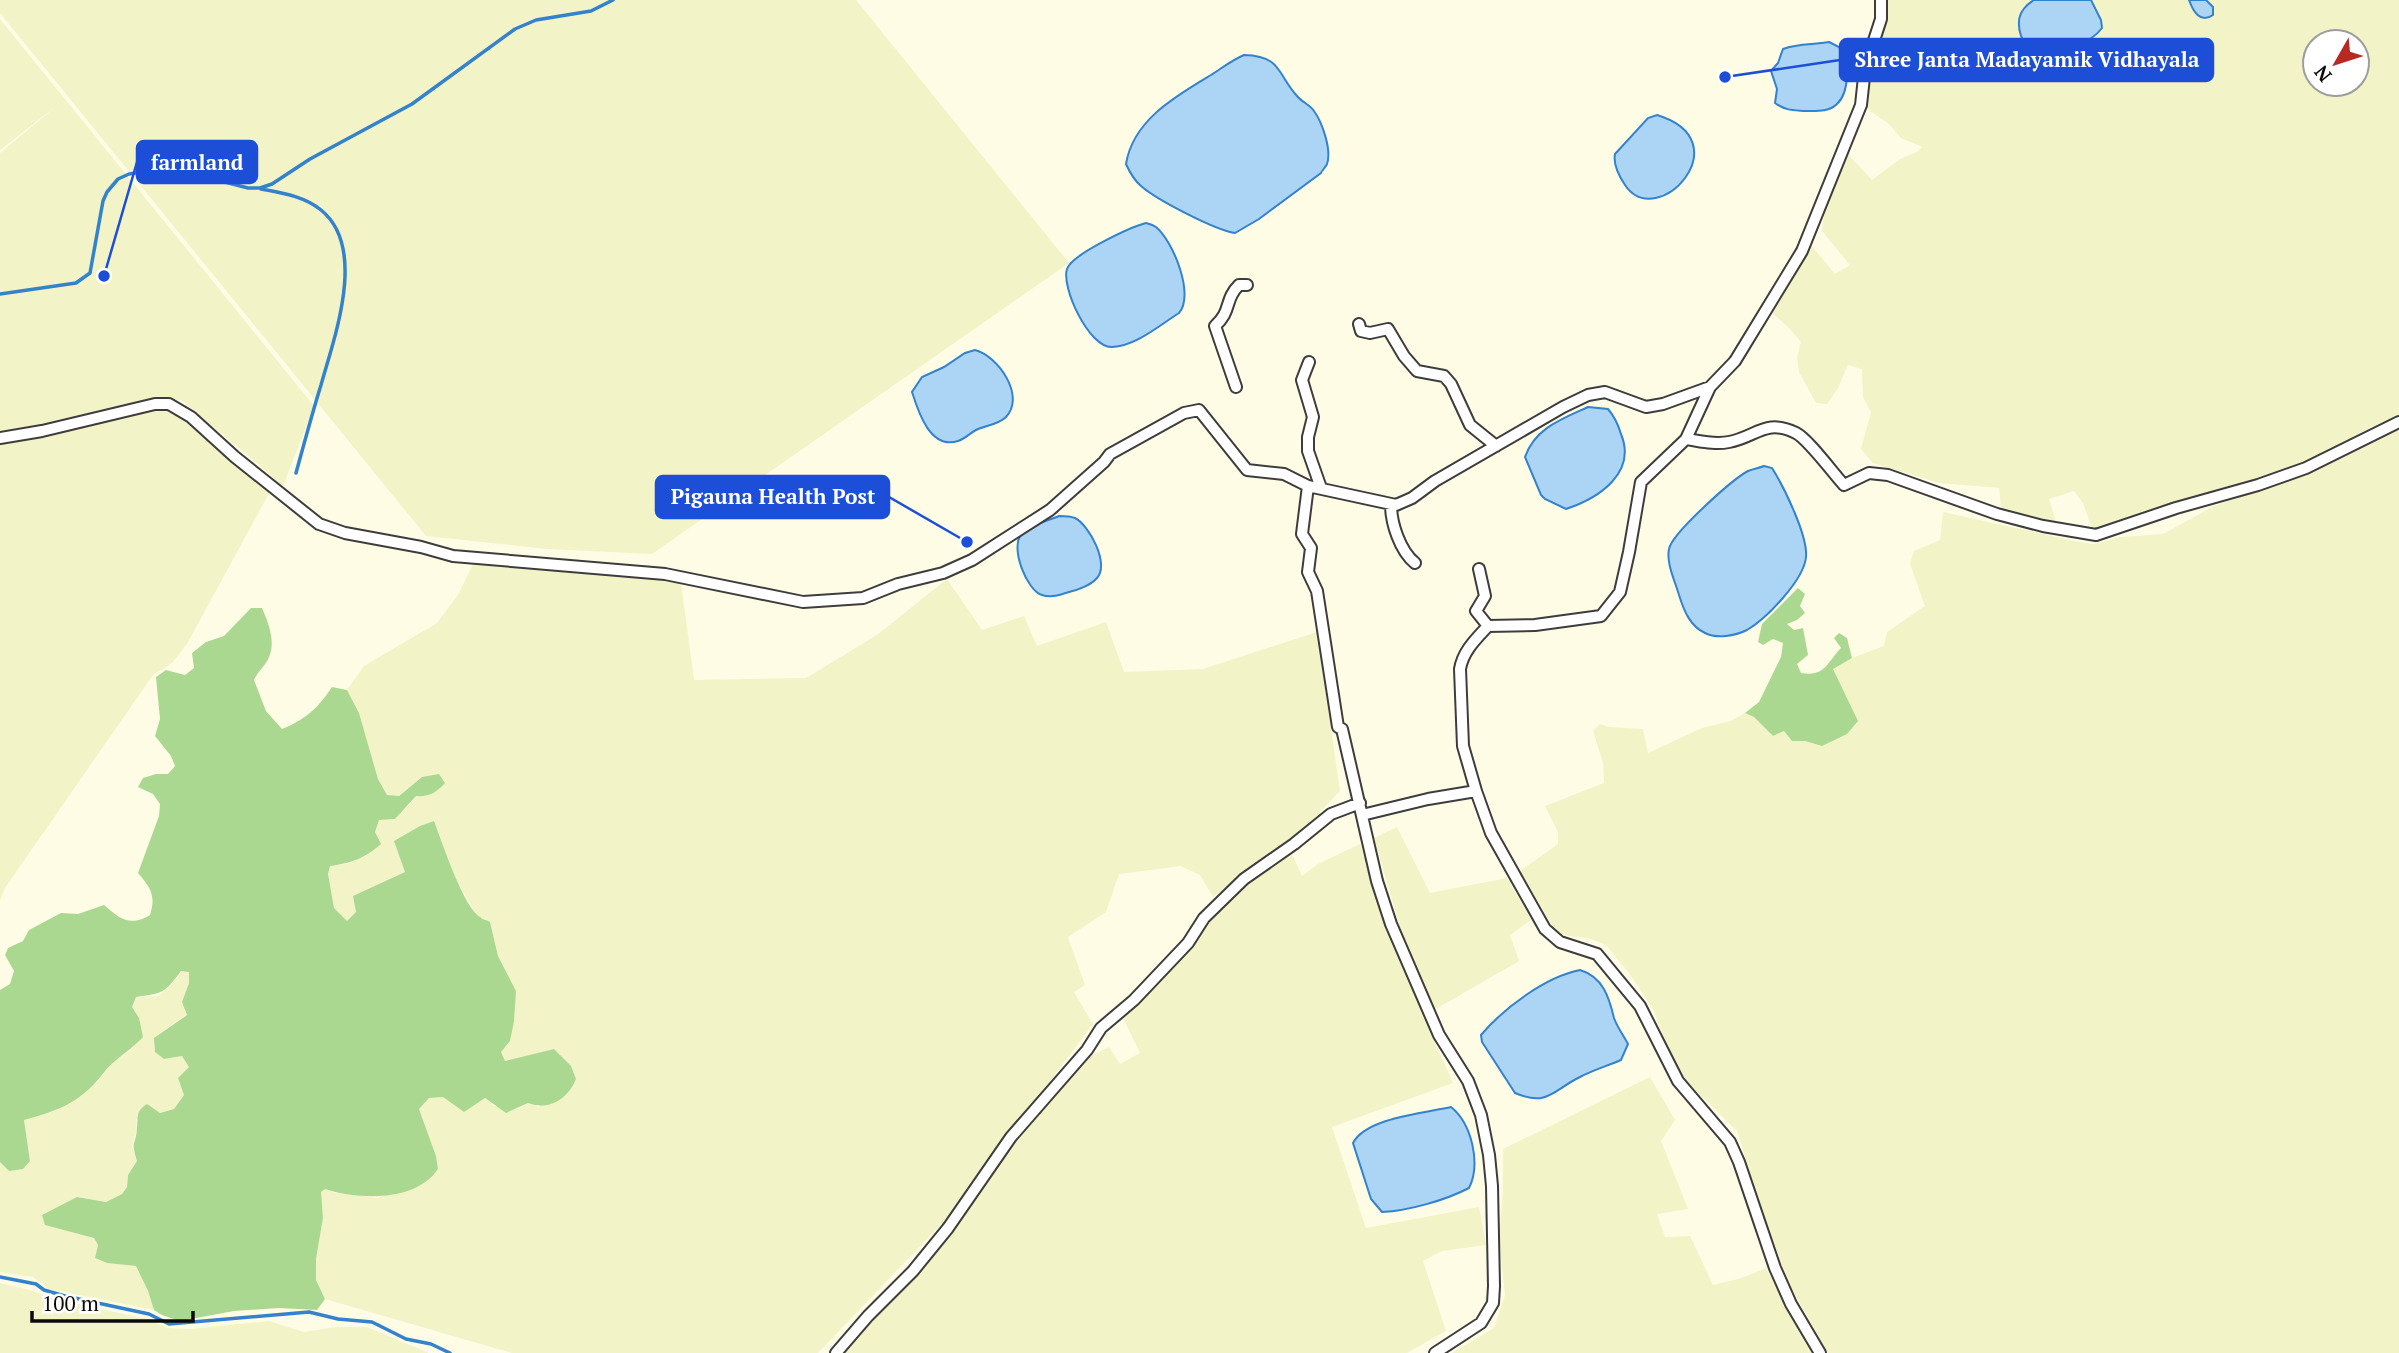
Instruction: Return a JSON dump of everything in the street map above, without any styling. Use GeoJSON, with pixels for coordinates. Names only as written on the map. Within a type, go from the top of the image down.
{"type":"FeatureCollection","features":[{"type":"Feature","properties":{"kind":"street"},"geometry":{"type":"LineString","coordinates":[[1820,1353],[1791,1304],[1775,1268],[1730,1142],[1678,1081],[1640,1006],[1597,954],[1560,942],[1545,929],[1491,833],[1463,746],[1460,669],[1462,658],[1488,626],[1535,625],[1601,616],[1620,592],[1641,482],[1686,439],[1710,387],[1735,361],[1802,251],[1861,105],[1865,68],[1881,19],[1881,0]]}},
{"type":"Feature","properties":{"kind":"street"},"geometry":{"type":"LineString","coordinates":[[1236,387],[1215,326],[1225,318],[1231,293],[1239,285],[1247,285]]}},
{"type":"Feature","properties":{"kind":"street"},"geometry":{"type":"LineString","coordinates":[[1359,324],[1361,331],[1370,333],[1388,329],[1404,356],[1417,371],[1444,376],[1451,384],[1470,425],[1496,446]]}},
{"type":"Feature","properties":{"kind":"street"},"geometry":{"type":"LineString","coordinates":[[1309,362],[1303,380],[1313,417],[1308,451],[1321,488]]}},
{"type":"Feature","properties":{"kind":"street"},"geometry":{"type":"LineString","coordinates":[[0,438],[42,431],[155,404],[169,404],[191,417],[311,519],[331,530],[421,547],[453,556],[665,574],[803,602],[863,598],[898,584],[943,573],[972,560],[1050,510],[1096,470],[1110,454],[1184,413],[1199,410],[1247,470],[1284,474],[1308,486],[1396,505],[1588,395],[1605,392],[1646,407],[1663,404],[1710,387]]}},
{"type":"Feature","properties":{"kind":"street"},"geometry":{"type":"LineString","coordinates":[[1686,439],[1726,443],[1761,429],[1778,427],[1798,433],[1844,485],[1869,473],[1888,475],[1997,514],[2043,526],[2096,535],[2306,468],[2399,422]]}},
{"type":"Feature","properties":{"kind":"street"},"geometry":{"type":"LineString","coordinates":[[1308,486],[1302,534],[1311,548],[1308,572],[1317,591],[1338,727],[1342,729],[1377,881],[1391,924],[1439,1035],[1468,1081],[1481,1115],[1489,1155],[1493,1303],[1481,1323],[1435,1353]]}},
{"type":"Feature","properties":{"kind":"street"},"geometry":{"type":"LineString","coordinates":[[1391,505],[1391,519],[1408,557],[1415,563]]}},
{"type":"Feature","properties":{"kind":"street"},"geometry":{"type":"LineString","coordinates":[[1479,569],[1485,596],[1476,611],[1488,626]]}},
{"type":"Feature","properties":{"kind":"street"},"geometry":{"type":"LineString","coordinates":[[1362,815],[1476,791]]}},
{"type":"Feature","properties":{"kind":"street"},"geometry":{"type":"LineString","coordinates":[[836,1353],[913,1271],[1011,1137],[1087,1051],[1101,1028],[1134,1000],[1188,943],[1204,918],[1244,879],[1331,814],[1360,803]]}},
{"type":"Feature","properties":{"kind":"green space"},"geometry":{"type":"Polygon","coordinates":[[[0,0],[856,0],[1069,263],[652,554],[547,549],[426,536],[0,13],[0,0]]]}},
{"type":"Feature","properties":{"kind":"green space"},"geometry":{"type":"Polygon","coordinates":[[[1878,0],[2399,0],[2399,416],[2371,427],[2308,463],[2274,477],[2093,532],[2083,503],[2074,491],[2049,499],[2057,525],[2002,516],[1999,488],[1939,483],[1873,463],[1861,449],[1871,412],[1863,397],[1862,369],[1848,365],[1827,404],[1816,403],[1799,372],[1797,357],[1801,342],[1772,313],[1811,245],[1835,274],[1850,265],[1822,231],[1824,215],[1847,153],[1872,180],[1900,159],[1922,147],[1901,138],[1888,123],[1868,110],[1862,88],[1861,56],[1878,13],[1878,0]]]}},
{"type":"Feature","properties":{"kind":"green space"},"geometry":{"type":"Polygon","coordinates":[[[0,19],[314,406],[282,489],[271,475],[181,400],[159,400],[0,437],[0,153],[59,104],[0,150],[0,19]]]}},
{"type":"Feature","properties":{"kind":"green space"},"geometry":{"type":"Polygon","coordinates":[[[169,407],[272,488],[187,644],[172,663],[153,675],[5,888],[0,901],[0,439],[169,407]]]}},
{"type":"Feature","properties":{"kind":"green space"},"geometry":{"type":"Polygon","coordinates":[[[2399,427],[2399,1353],[1828,1353],[1790,1286],[1763,1214],[1737,1131],[1688,1083],[1669,1051],[1653,1009],[1606,945],[1588,938],[1556,932],[1520,871],[1558,844],[1558,832],[1545,806],[1604,783],[1603,763],[1593,731],[1600,724],[1643,729],[1648,753],[1702,728],[1731,721],[1745,713],[1754,717],[1773,736],[1784,731],[1792,741],[1805,741],[1822,746],[1857,721],[1832,669],[1884,646],[1887,632],[1925,606],[1910,564],[1914,551],[1940,540],[1943,512],[2093,544],[2120,537],[2163,534],[2214,506],[2317,470],[2344,453],[2399,427]]]}},
{"type":"Feature","properties":{"kind":"green space"},"geometry":{"type":"Polygon","coordinates":[[[475,560],[681,583],[694,680],[806,678],[877,635],[947,579],[982,630],[1024,616],[1037,646],[1106,622],[1124,672],[1203,669],[1317,632],[1340,791],[1301,832],[1213,897],[1200,875],[1181,866],[1119,874],[1106,912],[1068,937],[1085,985],[1074,992],[1093,1024],[946,1219],[818,1353],[512,1353],[325,1299],[316,1280],[316,1259],[323,1218],[320,1192],[325,1189],[336,1193],[378,1198],[438,1169],[419,1109],[429,1098],[443,1097],[464,1112],[485,1098],[494,1106],[518,1109],[528,1103],[539,1107],[554,1049],[505,1062],[501,1052],[510,1041],[516,991],[498,956],[490,922],[478,917],[460,886],[405,872],[354,896],[356,912],[347,922],[334,909],[328,874],[330,866],[351,863],[374,832],[379,820],[395,819],[410,804],[416,796],[422,777],[398,796],[387,795],[378,779],[359,713],[347,690],[364,666],[437,623],[458,595],[475,560]]]}},
{"type":"Feature","properties":{"kind":"green space"},"geometry":{"type":"Polygon","coordinates":[[[1798,588],[1805,594],[1800,606],[1805,613],[1787,624],[1794,630],[1803,628],[1808,655],[1797,664],[1801,673],[1816,673],[1825,667],[1841,648],[1834,638],[1839,633],[1847,638],[1852,658],[1833,669],[1858,721],[1847,734],[1822,746],[1805,741],[1792,741],[1784,731],[1773,736],[1754,717],[1745,713],[1759,702],[1781,657],[1783,643],[1773,639],[1763,645],[1758,642],[1762,624],[1798,588]]]}},
{"type":"Feature","properties":{"kind":"green space"},"geometry":{"type":"Polygon","coordinates":[[[251,608],[262,608],[271,638],[269,657],[254,680],[266,711],[282,729],[298,722],[310,712],[332,687],[347,690],[359,713],[378,779],[387,795],[399,796],[422,777],[439,774],[445,783],[432,794],[416,796],[395,819],[379,820],[375,832],[381,844],[375,849],[358,859],[330,866],[328,874],[334,908],[347,921],[356,912],[353,896],[405,872],[394,841],[434,821],[454,873],[473,911],[490,922],[498,956],[516,991],[510,1041],[501,1052],[505,1061],[554,1049],[571,1066],[576,1079],[573,1086],[557,1102],[543,1105],[528,1103],[506,1113],[485,1098],[464,1112],[443,1097],[429,1098],[419,1109],[438,1169],[428,1180],[416,1188],[386,1196],[353,1195],[325,1189],[321,1192],[323,1218],[316,1259],[316,1280],[325,1299],[317,1310],[279,1308],[234,1311],[180,1321],[154,1310],[136,1266],[107,1263],[95,1258],[98,1245],[94,1238],[45,1225],[42,1215],[77,1197],[106,1202],[122,1194],[127,1187],[128,1175],[137,1161],[134,1146],[139,1112],[147,1104],[160,1113],[174,1109],[184,1095],[178,1078],[189,1067],[182,1056],[164,1059],[155,1052],[154,1038],[187,1015],[182,1002],[189,983],[189,972],[181,971],[162,991],[136,997],[132,1007],[139,1018],[143,1037],[111,1064],[88,1090],[63,1107],[24,1120],[30,1161],[23,1169],[9,1171],[0,1162],[0,990],[10,984],[14,971],[5,955],[8,948],[23,941],[29,930],[61,913],[78,914],[104,905],[126,920],[143,919],[150,915],[151,892],[138,873],[159,816],[160,804],[153,794],[138,787],[143,778],[168,774],[175,766],[171,756],[155,736],[160,719],[156,677],[166,670],[185,675],[194,668],[192,653],[206,642],[224,636],[251,608]]]}},
{"type":"Feature","properties":{"kind":"green space"},"geometry":{"type":"Polygon","coordinates":[[[1397,827],[1430,893],[1507,878],[1531,920],[1510,935],[1519,961],[1434,1010],[1400,927],[1374,838],[1397,827]]]}},
{"type":"Feature","properties":{"kind":"green space"},"geometry":{"type":"Polygon","coordinates":[[[1360,844],[1423,1016],[1453,1083],[1332,1127],[1366,1228],[1479,1207],[1486,1245],[1442,1251],[1423,1261],[1446,1331],[1407,1353],[839,1353],[952,1234],[1016,1142],[1087,1058],[1109,1047],[1120,1064],[1140,1053],[1123,1018],[1186,951],[1206,922],[1245,883],[1291,852],[1302,876],[1318,864],[1360,844]]]}},
{"type":"Feature","properties":{"kind":"green space"},"geometry":{"type":"Polygon","coordinates":[[[182,971],[189,971],[189,983],[182,1002],[187,1014],[154,1038],[164,1059],[182,1056],[190,1067],[184,1095],[174,1109],[136,1119],[137,1130],[132,1146],[137,1161],[128,1175],[127,1187],[122,1194],[106,1202],[77,1197],[88,1236],[94,1238],[98,1245],[95,1258],[107,1263],[136,1266],[154,1310],[49,1289],[33,1277],[0,1272],[0,1162],[9,1171],[30,1161],[24,1120],[55,1111],[95,1084],[113,1062],[133,1048],[139,1018],[132,1007],[136,997],[158,996],[182,971]]]}},
{"type":"Feature","properties":{"kind":"green space"},"geometry":{"type":"Polygon","coordinates":[[[1650,1077],[1675,1120],[1661,1141],[1688,1209],[1657,1214],[1665,1237],[1690,1236],[1713,1285],[1742,1278],[1766,1268],[1812,1353],[1452,1353],[1494,1328],[1505,1295],[1499,1238],[1503,1149],[1650,1077]]]}},
{"type":"Feature","properties":{"kind":"green space"},"geometry":{"type":"Polygon","coordinates":[[[0,1283],[56,1299],[142,1318],[168,1328],[189,1329],[269,1321],[304,1332],[336,1327],[367,1327],[429,1353],[0,1353],[0,1283]]]}},
{"type":"Feature","properties":{"kind":"water"},"geometry":{"type":"Polygon","coordinates":[[[2034,0],[2091,0],[2102,28],[2091,38],[2055,58],[2040,60],[2034,57],[2026,46],[2019,27],[2022,12],[2034,0]]]}},
{"type":"Feature","properties":{"kind":"water"},"geometry":{"type":"Polygon","coordinates":[[[2189,0],[2206,0],[2213,7],[2213,15],[2201,17],[2189,0]]]}},
{"type":"Feature","properties":{"kind":"water"},"geometry":{"type":"Polygon","coordinates":[[[1829,42],[1843,52],[1847,67],[1844,92],[1837,104],[1827,110],[1806,111],[1786,109],[1775,103],[1777,89],[1771,71],[1778,63],[1783,49],[1829,42]]]}},
{"type":"Feature","properties":{"kind":"water"},"geometry":{"type":"Polygon","coordinates":[[[1244,55],[1256,56],[1272,63],[1297,96],[1312,109],[1325,136],[1328,158],[1321,173],[1259,219],[1235,233],[1201,221],[1160,199],[1139,184],[1126,164],[1137,134],[1158,111],[1244,55]]]}},
{"type":"Feature","properties":{"kind":"water"},"geometry":{"type":"Polygon","coordinates":[[[1657,115],[1682,127],[1693,144],[1693,161],[1685,178],[1672,191],[1656,198],[1639,197],[1621,178],[1615,154],[1648,118],[1657,115]]]}},
{"type":"Feature","properties":{"kind":"water"},"geometry":{"type":"Polygon","coordinates":[[[1146,223],[1163,234],[1175,256],[1185,294],[1183,305],[1179,313],[1139,339],[1121,346],[1103,345],[1086,328],[1079,315],[1068,289],[1067,269],[1090,249],[1146,223]]]}},
{"type":"Feature","properties":{"kind":"water"},"geometry":{"type":"Polygon","coordinates":[[[975,350],[992,360],[1007,378],[1013,399],[1011,408],[1003,420],[976,430],[961,440],[940,440],[927,427],[912,392],[922,377],[975,350]]]}},
{"type":"Feature","properties":{"kind":"water"},"geometry":{"type":"Polygon","coordinates":[[[1588,407],[1608,409],[1613,415],[1625,448],[1624,461],[1612,482],[1602,491],[1566,509],[1541,495],[1525,457],[1542,432],[1559,420],[1588,407]]]}},
{"type":"Feature","properties":{"kind":"water"},"geometry":{"type":"Polygon","coordinates":[[[1764,466],[1772,468],[1794,512],[1806,548],[1804,566],[1783,598],[1755,625],[1732,635],[1710,635],[1695,626],[1685,612],[1670,566],[1669,549],[1680,531],[1717,495],[1748,471],[1764,466]]]}},
{"type":"Feature","properties":{"kind":"water"},"geometry":{"type":"Polygon","coordinates":[[[1059,516],[1075,518],[1092,536],[1101,564],[1100,572],[1094,581],[1084,587],[1059,595],[1045,596],[1036,592],[1026,578],[1019,559],[1018,541],[1029,529],[1059,516]]]}},
{"type":"Feature","properties":{"kind":"water"},"geometry":{"type":"Polygon","coordinates":[[[1580,970],[1600,983],[1607,995],[1615,1021],[1628,1044],[1621,1060],[1585,1075],[1543,1098],[1515,1093],[1482,1042],[1481,1035],[1501,1014],[1526,995],[1553,979],[1580,970]]]}},
{"type":"Feature","properties":{"kind":"water"},"geometry":{"type":"Polygon","coordinates":[[[1451,1107],[1464,1123],[1472,1145],[1474,1168],[1469,1188],[1427,1204],[1382,1212],[1371,1199],[1353,1143],[1370,1128],[1383,1122],[1451,1107]]]}},
{"type":"Feature","properties":{"kind":"waterway"},"geometry":{"type":"LineString","coordinates":[[0,294],[76,283],[90,273],[103,201],[118,179],[129,174],[164,169],[248,188],[272,184],[310,159],[412,104],[515,29],[536,20],[591,11],[613,0]]}},
{"type":"Feature","properties":{"kind":"waterway"},"geometry":{"type":"LineString","coordinates":[[261,189],[292,196],[314,205],[335,227],[343,247],[344,294],[339,319],[296,473]]}},
{"type":"Feature","properties":{"kind":"waterway"},"geometry":{"type":"LineString","coordinates":[[0,1277],[36,1284],[44,1290],[65,1296],[149,1314],[169,1324],[309,1312],[338,1319],[372,1322],[406,1339],[431,1344],[450,1353]]}},
{"type":"Feature","properties":{"kind":"place","name":"Shree Janta Madayamik Vidhayala"},"geometry":{"type":"Point","coordinates":[1725,77]}},
{"type":"Feature","properties":{"kind":"place","name":"farmland"},"geometry":{"type":"Point","coordinates":[104,276]}},
{"type":"Feature","properties":{"kind":"place","name":"Pigauna Health Post"},"geometry":{"type":"Point","coordinates":[967,542]}}]}
